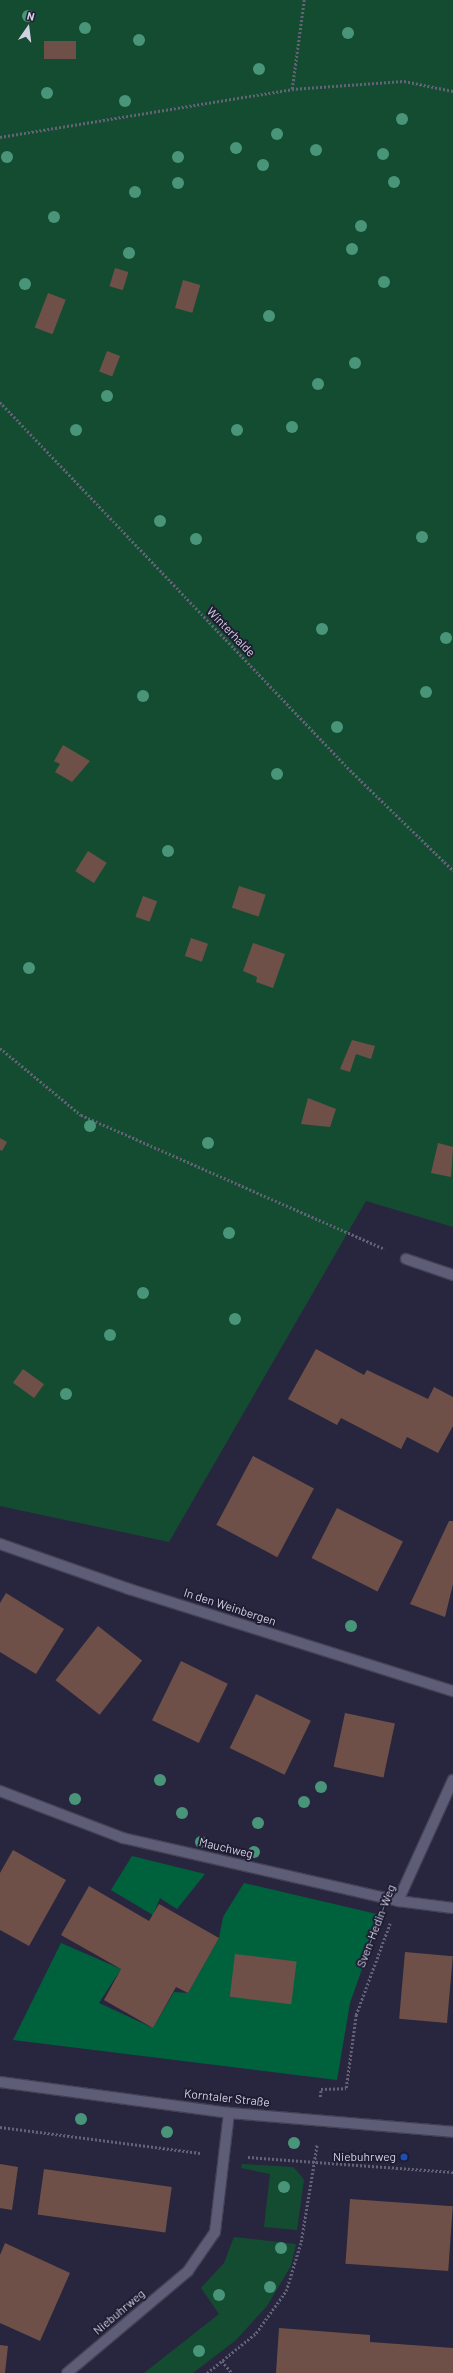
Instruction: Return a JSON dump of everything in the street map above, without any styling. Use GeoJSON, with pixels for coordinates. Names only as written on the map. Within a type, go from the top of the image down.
{"type":"FeatureCollection","features":[{"type":"Feature","properties":{"kind":"street"},"geometry":{"type":"LineString","coordinates":[[406,1259],[453,1275]]}},
{"type":"Feature","properties":{"kind":"street","name":"In den Weinbergen"},"geometry":{"type":"LineString","coordinates":[[0,1544],[129,1589],[453,1691]]}},
{"type":"Feature","properties":{"kind":"street","name":"Sven-Hedin-Weg"},"geometry":{"type":"LineString","coordinates":[[398,1901],[453,1780]]}},
{"type":"Feature","properties":{"kind":"street","name":"Mauchweg"},"geometry":{"type":"LineString","coordinates":[[0,1791],[123,1838],[398,1901],[453,1908]]}},
{"type":"Feature","properties":{"kind":"street","name":"Korntaler Straße"},"geometry":{"type":"LineString","coordinates":[[0,2082],[229,2113],[453,2132]]}},
{"type":"Feature","properties":{"kind":"street","name":"Niebuhrweg"},"geometry":{"type":"LineString","coordinates":[[67,2373],[188,2271],[215,2232],[229,2113]]}},
{"type":"Feature","properties":{"kind":"path"},"geometry":{"type":"LineString","coordinates":[[292,89],[304,0]]}},
{"type":"Feature","properties":{"kind":"path"},"geometry":{"type":"LineString","coordinates":[[0,137],[292,89],[404,81],[453,91]]}},
{"type":"Feature","properties":{"kind":"path","name":"Winterhalde"},"geometry":{"type":"LineString","coordinates":[[0,402],[350,770],[453,870]]}},
{"type":"Feature","properties":{"kind":"path"},"geometry":{"type":"LineString","coordinates":[[0,1048],[81,1115],[406,1259]]}},
{"type":"Feature","properties":{"kind":"path","name":"Sven-Hedin-Weg"},"geometry":{"type":"LineString","coordinates":[[346,2088],[356,2015],[398,1901]]}},
{"type":"Feature","properties":{"kind":"path"},"geometry":{"type":"LineString","coordinates":[[207,2373],[256,2333],[286,2291],[301,2242],[309,2180],[315,2163]]}},
{"type":"Feature","properties":{"kind":"path"},"geometry":{"type":"LineString","coordinates":[[222,2361],[232,2373]]}},
{"type":"Feature","properties":{"kind":"green space"},"geometry":{"type":"Polygon","coordinates":[[[0,0],[453,0],[453,1227],[366,1201],[169,1542],[0,1506],[0,0]]]}},
{"type":"Feature","properties":{"kind":"green space"},"geometry":{"type":"Polygon","coordinates":[[[132,1856],[205,1874],[177,1909],[160,1898],[153,1915],[111,1890],[132,1856]]]}},
{"type":"Feature","properties":{"kind":"green space"},"geometry":{"type":"Polygon","coordinates":[[[244,1883],[381,1915],[350,2003],[337,2080],[13,2040],[61,1943],[121,1969],[99,2003],[153,2028],[174,1992],[188,1993],[219,1938],[223,1917],[244,1883]]]}},
{"type":"Feature","properties":{"kind":"green space"},"geometry":{"type":"Polygon","coordinates":[[[242,2164],[293,2167],[298,2172],[304,2180],[297,2230],[264,2227],[270,2174],[241,2168],[242,2164]]]}},
{"type":"Feature","properties":{"kind":"green space"},"geometry":{"type":"Polygon","coordinates":[[[234,2237],[296,2244],[291,2266],[267,2306],[236,2340],[193,2373],[144,2373],[219,2314],[201,2288],[224,2263],[234,2237]]]}},
{"type":"Feature","properties":{"kind":"building"},"geometry":{"type":"Polygon","coordinates":[[[44,41],[76,41],[76,59],[44,59],[44,41]]]}},
{"type":"Feature","properties":{"kind":"building"},"geometry":{"type":"Polygon","coordinates":[[[115,268],[128,272],[123,290],[109,286],[115,268]]]}},
{"type":"Feature","properties":{"kind":"building"},"geometry":{"type":"Polygon","coordinates":[[[183,280],[200,285],[192,313],[175,308],[183,280]]]}},
{"type":"Feature","properties":{"kind":"building"},"geometry":{"type":"Polygon","coordinates":[[[48,293],[66,300],[52,334],[35,328],[48,293]]]}},
{"type":"Feature","properties":{"kind":"building"},"geometry":{"type":"Polygon","coordinates":[[[107,351],[120,356],[112,377],[99,372],[107,351]]]}},
{"type":"Feature","properties":{"kind":"building"},"geometry":{"type":"Polygon","coordinates":[[[63,745],[90,761],[72,782],[55,772],[60,764],[54,761],[63,745]]]}},
{"type":"Feature","properties":{"kind":"building"},"geometry":{"type":"Polygon","coordinates":[[[88,851],[107,863],[94,883],[75,871],[88,851]]]}},
{"type":"Feature","properties":{"kind":"building"},"geometry":{"type":"Polygon","coordinates":[[[239,886],[266,895],[259,917],[232,908],[239,886]]]}},
{"type":"Feature","properties":{"kind":"building"},"geometry":{"type":"Polygon","coordinates":[[[143,896],[157,901],[150,922],[135,917],[143,896]]]}},
{"type":"Feature","properties":{"kind":"building"},"geometry":{"type":"Polygon","coordinates":[[[191,938],[208,944],[202,962],[185,956],[191,938]]]}},
{"type":"Feature","properties":{"kind":"building"},"geometry":{"type":"Polygon","coordinates":[[[253,943],[285,954],[273,988],[256,982],[257,977],[243,971],[253,943]]]}},
{"type":"Feature","properties":{"kind":"building"},"geometry":{"type":"Polygon","coordinates":[[[352,1040],[375,1046],[371,1059],[356,1054],[350,1072],[340,1069],[352,1040]]]}},
{"type":"Feature","properties":{"kind":"building"},"geometry":{"type":"Polygon","coordinates":[[[308,1098],[336,1109],[330,1127],[301,1124],[308,1098]]]}},
{"type":"Feature","properties":{"kind":"building"},"geometry":{"type":"Polygon","coordinates":[[[0,1138],[7,1142],[2,1151],[0,1150],[0,1138]]]}},
{"type":"Feature","properties":{"kind":"building"},"geometry":{"type":"Polygon","coordinates":[[[438,1143],[453,1147],[451,1177],[431,1173],[438,1143]]]}},
{"type":"Feature","properties":{"kind":"building"},"geometry":{"type":"Polygon","coordinates":[[[316,1349],[364,1375],[367,1370],[428,1399],[434,1387],[453,1397],[453,1426],[438,1453],[407,1437],[401,1449],[341,1418],[337,1425],[288,1399],[316,1349]]]}},
{"type":"Feature","properties":{"kind":"building"},"geometry":{"type":"Polygon","coordinates":[[[23,1369],[44,1384],[34,1398],[13,1383],[23,1369]]]}},
{"type":"Feature","properties":{"kind":"building"},"geometry":{"type":"Polygon","coordinates":[[[253,1456],[314,1488],[277,1557],[216,1525],[253,1456]]]}},
{"type":"Feature","properties":{"kind":"building"},"geometry":{"type":"Polygon","coordinates":[[[337,1508],[403,1542],[378,1591],[312,1558],[337,1508]]]}},
{"type":"Feature","properties":{"kind":"building"},"geometry":{"type":"Polygon","coordinates":[[[449,1521],[453,1521],[453,1584],[445,1617],[410,1604],[449,1521]]]}},
{"type":"Feature","properties":{"kind":"building"},"geometry":{"type":"Polygon","coordinates":[[[6,1593],[64,1629],[36,1674],[0,1652],[0,1603],[6,1593]]]}},
{"type":"Feature","properties":{"kind":"building"},"geometry":{"type":"Polygon","coordinates":[[[98,1626],[142,1660],[100,1715],[56,1680],[98,1626]]]}},
{"type":"Feature","properties":{"kind":"building"},"geometry":{"type":"Polygon","coordinates":[[[181,1661],[228,1684],[199,1743],[152,1720],[181,1661]]]}},
{"type":"Feature","properties":{"kind":"building"},"geometry":{"type":"Polygon","coordinates":[[[256,1694],[311,1721],[285,1775],[230,1748],[256,1694]]]}},
{"type":"Feature","properties":{"kind":"building"},"geometry":{"type":"Polygon","coordinates":[[[345,1713],[395,1724],[383,1777],[334,1767],[345,1713]]]}},
{"type":"Feature","properties":{"kind":"building"},"geometry":{"type":"Polygon","coordinates":[[[13,1850],[66,1880],[29,1946],[0,1930],[0,1873],[13,1850]]]}},
{"type":"Feature","properties":{"kind":"building"},"geometry":{"type":"Polygon","coordinates":[[[89,1886],[149,1921],[159,1904],[219,1938],[188,1993],[176,1987],[153,2028],[104,2000],[121,1969],[61,1935],[89,1886]]]}},
{"type":"Feature","properties":{"kind":"building"},"geometry":{"type":"Polygon","coordinates":[[[405,1952],[453,1956],[447,2023],[399,2019],[405,1952]]]}},
{"type":"Feature","properties":{"kind":"building"},"geometry":{"type":"Polygon","coordinates":[[[235,1954],[297,1962],[291,2004],[230,1997],[235,1954]]]}},
{"type":"Feature","properties":{"kind":"building"},"geometry":{"type":"Polygon","coordinates":[[[0,2164],[18,2167],[12,2210],[0,2208],[0,2164]]]}},
{"type":"Feature","properties":{"kind":"building"},"geometry":{"type":"Polygon","coordinates":[[[44,2169],[172,2187],[165,2233],[38,2215],[44,2169]]]}},
{"type":"Feature","properties":{"kind":"building"},"geometry":{"type":"Polygon","coordinates":[[[350,2199],[453,2206],[448,2271],[345,2264],[350,2199]]]}},
{"type":"Feature","properties":{"kind":"building"},"geometry":{"type":"Polygon","coordinates":[[[5,2243],[70,2273],[40,2341],[0,2323],[0,2255],[5,2243]]]}},
{"type":"Feature","properties":{"kind":"building"},"geometry":{"type":"Polygon","coordinates":[[[279,2328],[370,2335],[370,2342],[453,2348],[453,2373],[276,2373],[279,2328]]]}},
{"type":"Feature","properties":{"kind":"building"},"geometry":{"type":"Polygon","coordinates":[[[0,2345],[8,2346],[5,2373],[0,2373],[0,2345]]]}},
{"type":"Feature","properties":{"kind":"place","name":"Niebuhrweg"},"geometry":{"type":"Point","coordinates":[404,2157]}}]}
